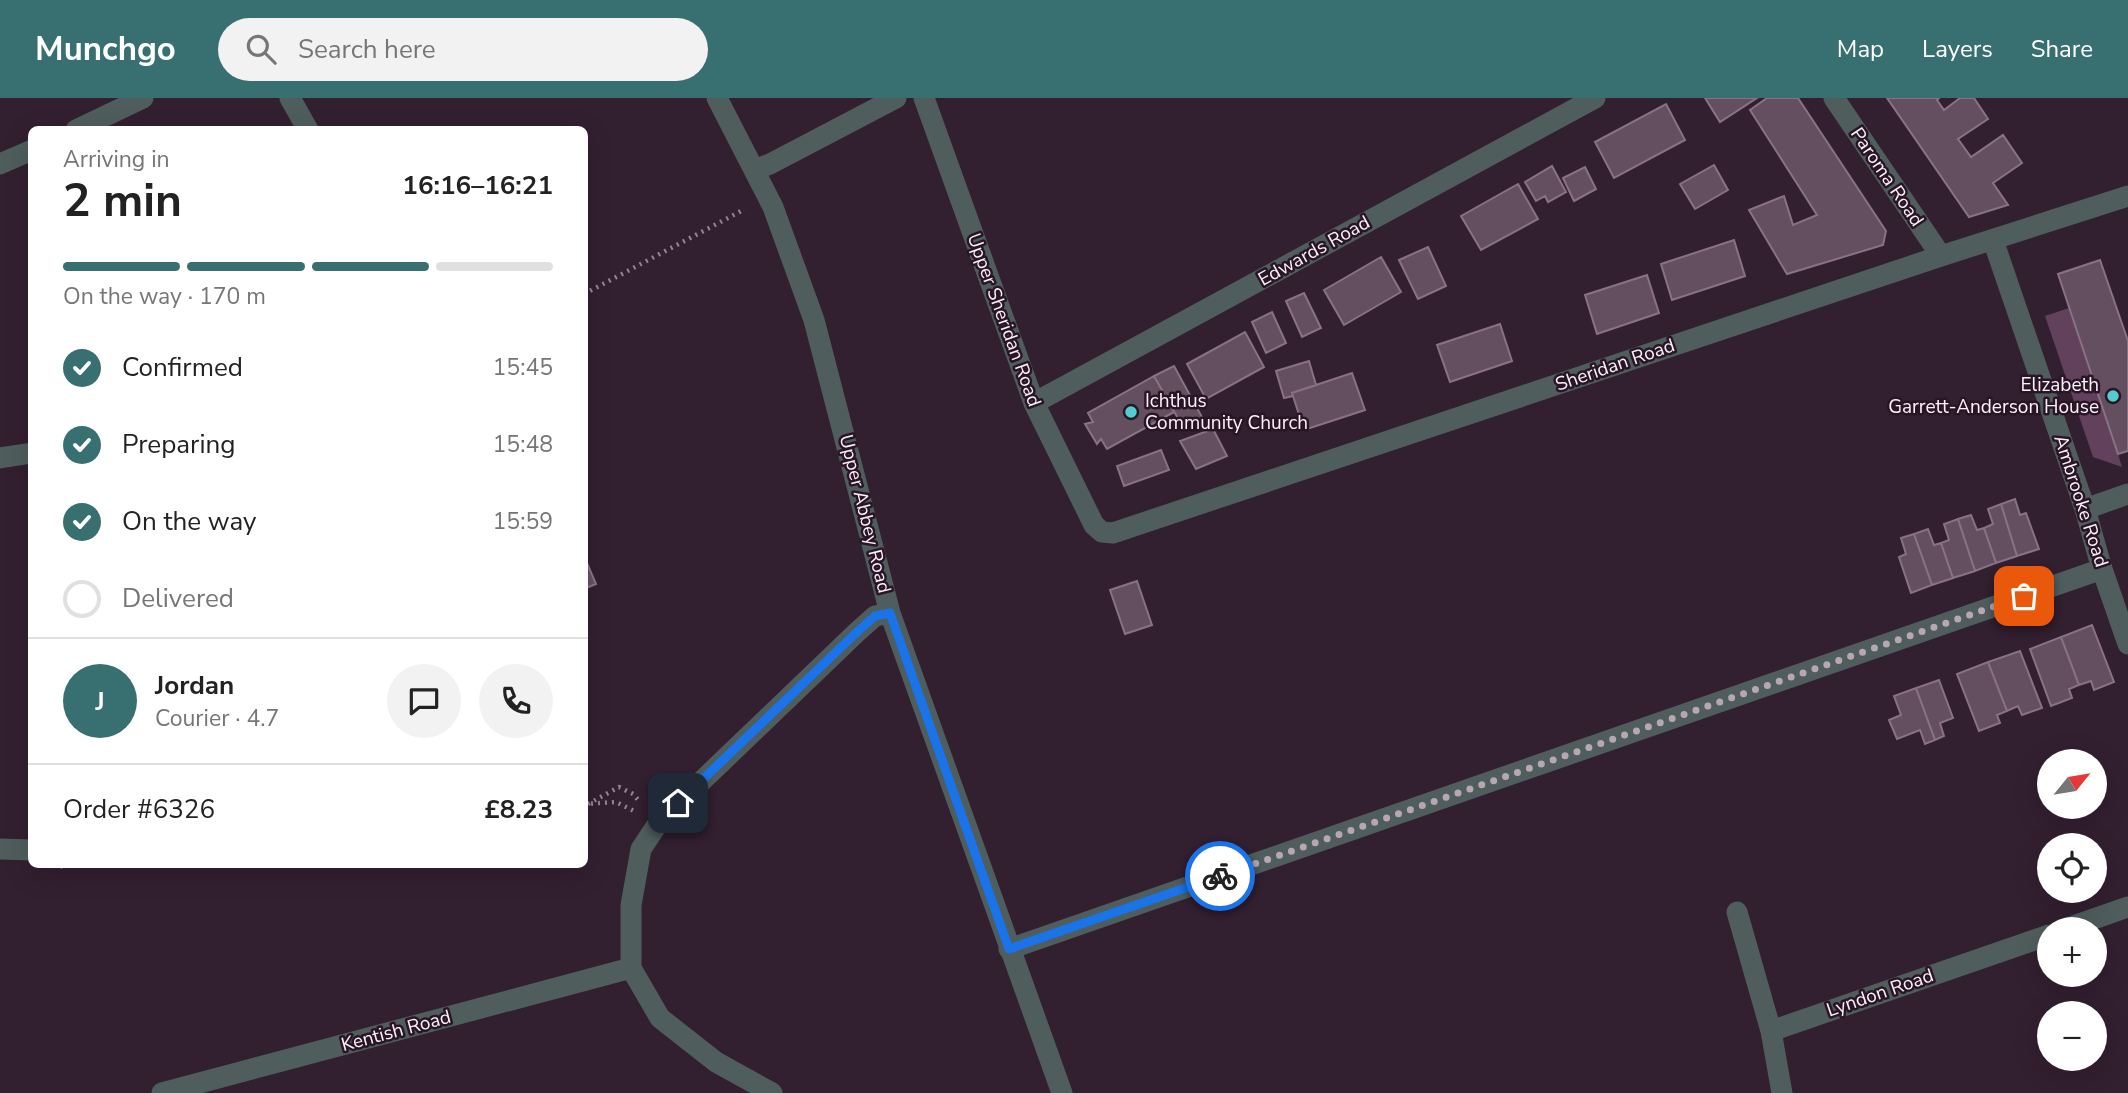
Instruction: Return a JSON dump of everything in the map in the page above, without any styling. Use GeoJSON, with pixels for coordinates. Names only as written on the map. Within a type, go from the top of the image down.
{"type":"FeatureCollection","features":[{"type":"Feature","properties":{"kind":"street"},"geometry":{"type":"LineString","coordinates":[[84,126],[143,98]]}},
{"type":"Feature","properties":{"kind":"street"},"geometry":{"type":"LineString","coordinates":[[290,98],[306,126]]}},
{"type":"Feature","properties":{"kind":"street","name":"Upper Abbey Road"},"geometry":{"type":"LineString","coordinates":[[717,98],[773,207],[814,320],[890,613],[1062,1093]]}},
{"type":"Feature","properties":{"kind":"street"},"geometry":{"type":"LineString","coordinates":[[754,170],[896,98]]}},
{"type":"Feature","properties":{"kind":"street","name":"Upper Sheridan Road"},"geometry":{"type":"LineString","coordinates":[[924,98],[1034,403],[1089,516],[1102,532]]}},
{"type":"Feature","properties":{"kind":"street","name":"Edwards Road"},"geometry":{"type":"LineString","coordinates":[[1034,403],[1595,98]]}},
{"type":"Feature","properties":{"kind":"street","name":"Paroma Road"},"geometry":{"type":"LineString","coordinates":[[1834,98],[1941,256]]}},
{"type":"Feature","properties":{"kind":"street"},"geometry":{"type":"LineString","coordinates":[[0,164],[28,152]]}},
{"type":"Feature","properties":{"kind":"street","name":"Sheridan Road"},"geometry":{"type":"LineString","coordinates":[[1102,532],[1122,531],[1941,256],[2128,196]]}},
{"type":"Feature","properties":{"kind":"street","name":"Ambrooke Road"},"geometry":{"type":"LineString","coordinates":[[1993,240],[2128,644]]}},
{"type":"Feature","properties":{"kind":"street"},"geometry":{"type":"LineString","coordinates":[[0,458],[28,454]]}},
{"type":"Feature","properties":{"kind":"street"},"geometry":{"type":"LineString","coordinates":[[2085,509],[2128,494]]}},
{"type":"Feature","properties":{"kind":"street"},"geometry":{"type":"LineString","coordinates":[[1009,949],[2102,569]]}},
{"type":"Feature","properties":{"kind":"street"},"geometry":{"type":"LineString","coordinates":[[772,1093],[716,1062],[660,1018],[631,968],[631,905],[641,849],[659,822],[856,633],[875,616],[890,613]]}},
{"type":"Feature","properties":{"kind":"street"},"geometry":{"type":"LineString","coordinates":[[0,849],[28,850]]}},
{"type":"Feature","properties":{"kind":"street"},"geometry":{"type":"LineString","coordinates":[[2101,917],[2128,908]]}},
{"type":"Feature","properties":{"kind":"street"},"geometry":{"type":"LineString","coordinates":[[1737,912],[1771,1031],[1782,1093]]}},
{"type":"Feature","properties":{"kind":"street","name":"Lyndon Road"},"geometry":{"type":"LineString","coordinates":[[1771,1031],[2037,939]]}},
{"type":"Feature","properties":{"kind":"street","name":"Kentish Road"},"geometry":{"type":"LineString","coordinates":[[162,1093],[631,968]]}},
{"type":"Feature","properties":{"kind":"path"},"geometry":{"type":"LineString","coordinates":[[588,292],[747,208]]}},
{"type":"Feature","properties":{"kind":"path"},"geometry":{"type":"LineString","coordinates":[[588,803],[619,787],[633,794],[642,804]]}},
{"type":"Feature","properties":{"kind":"path"},"geometry":{"type":"LineString","coordinates":[[588,804],[616,802],[636,812]]}},
{"type":"Feature","properties":{"kind":"shaded area"},"geometry":{"type":"Polygon","coordinates":[[[2069,308],[2122,467],[2093,457],[2045,316],[2069,308]]]}},
{"type":"Feature","properties":{"kind":"building"},"geometry":{"type":"Polygon","coordinates":[[[1705,98],[1757,98],[1720,122],[1705,98]]]}},
{"type":"Feature","properties":{"kind":"building"},"geometry":{"type":"Polygon","coordinates":[[[1767,98],[1798,98],[1886,231],[1883,245],[1787,274],[1749,210],[1784,196],[1793,225],[1817,215],[1750,110],[1767,98]]]}},
{"type":"Feature","properties":{"kind":"building"},"geometry":{"type":"Polygon","coordinates":[[[1887,98],[1939,98],[1937,100],[1944,110],[1960,98],[1974,98],[1988,119],[1958,139],[1971,157],[2003,135],[2022,163],[1993,183],[2008,205],[1969,217],[1887,98]]]}},
{"type":"Feature","properties":{"kind":"building"},"geometry":{"type":"Polygon","coordinates":[[[1666,104],[1685,140],[1614,178],[1595,142],[1666,104]]]}},
{"type":"Feature","properties":{"kind":"building"},"geometry":{"type":"Polygon","coordinates":[[[1714,165],[1728,190],[1695,209],[1680,184],[1714,165]]]}},
{"type":"Feature","properties":{"kind":"building"},"geometry":{"type":"Polygon","coordinates":[[[1552,166],[1566,192],[1548,202],[1545,196],[1536,201],[1525,182],[1552,166]]]}},
{"type":"Feature","properties":{"kind":"building"},"geometry":{"type":"Polygon","coordinates":[[[1585,167],[1596,189],[1574,201],[1563,178],[1585,167]]]}},
{"type":"Feature","properties":{"kind":"building"},"geometry":{"type":"Polygon","coordinates":[[[1518,184],[1538,219],[1481,250],[1461,216],[1518,184]]]}},
{"type":"Feature","properties":{"kind":"building"},"geometry":{"type":"Polygon","coordinates":[[[1734,240],[1745,276],[1672,300],[1661,264],[1734,240]]]}},
{"type":"Feature","properties":{"kind":"building"},"geometry":{"type":"Polygon","coordinates":[[[1428,247],[1446,286],[1418,299],[1399,260],[1428,247]]]}},
{"type":"Feature","properties":{"kind":"building"},"geometry":{"type":"Polygon","coordinates":[[[1381,257],[1401,292],[1344,325],[1324,290],[1381,257]]]}},
{"type":"Feature","properties":{"kind":"building","name":"Elizabeth Garrett-Anderson House"},"geometry":{"type":"Polygon","coordinates":[[[2100,260],[2128,341],[2128,451],[2118,454],[2058,274],[2100,260]]]}},
{"type":"Feature","properties":{"kind":"building"},"geometry":{"type":"Polygon","coordinates":[[[1647,275],[1659,313],[1597,334],[1585,295],[1647,275]]]}},
{"type":"Feature","properties":{"kind":"building"},"geometry":{"type":"Polygon","coordinates":[[[1304,293],[1321,328],[1302,337],[1286,301],[1304,293]]]}},
{"type":"Feature","properties":{"kind":"building"},"geometry":{"type":"Polygon","coordinates":[[[1272,312],[1286,343],[1266,353],[1252,322],[1272,312]]]}},
{"type":"Feature","properties":{"kind":"building"},"geometry":{"type":"Polygon","coordinates":[[[1500,324],[1512,361],[1450,382],[1437,345],[1500,324]]]}},
{"type":"Feature","properties":{"kind":"building"},"geometry":{"type":"Polygon","coordinates":[[[1245,332],[1264,367],[1206,399],[1187,364],[1245,332]]]}},
{"type":"Feature","properties":{"kind":"building"},"geometry":{"type":"Polygon","coordinates":[[[1309,361],[1316,385],[1284,398],[1276,371],[1309,361]]]}},
{"type":"Feature","properties":{"kind":"building"},"geometry":{"type":"Polygon","coordinates":[[[1174,366],[1203,419],[1184,429],[1154,376],[1174,366]]]}},
{"type":"Feature","properties":{"kind":"building"},"geometry":{"type":"Polygon","coordinates":[[[1352,373],[1365,410],[1304,430],[1292,393],[1352,373]]]}},
{"type":"Feature","properties":{"kind":"building","name":"Ichthus Community Church"},"geometry":{"type":"Polygon","coordinates":[[[1154,376],[1174,412],[1107,449],[1101,439],[1097,444],[1085,424],[1093,422],[1088,413],[1154,376]]]}},
{"type":"Feature","properties":{"kind":"building"},"geometry":{"type":"Polygon","coordinates":[[[1213,429],[1227,456],[1196,469],[1180,441],[1213,429]]]}},
{"type":"Feature","properties":{"kind":"building"},"geometry":{"type":"Polygon","coordinates":[[[1161,450],[1169,470],[1124,486],[1117,466],[1161,450]]]}},
{"type":"Feature","properties":{"kind":"building"},"geometry":{"type":"Polygon","coordinates":[[[2015,499],[2020,515],[2026,513],[2039,549],[2017,556],[2001,504],[2015,499]]]}},
{"type":"Feature","properties":{"kind":"building"},"geometry":{"type":"Polygon","coordinates":[[[2001,504],[2017,556],[1996,563],[1984,528],[1993,524],[1988,509],[2001,504]]]}},
{"type":"Feature","properties":{"kind":"building"},"geometry":{"type":"Polygon","coordinates":[[[1971,515],[1977,530],[1984,528],[1996,563],[1975,571],[1958,519],[1971,515]]]}},
{"type":"Feature","properties":{"kind":"building"},"geometry":{"type":"Polygon","coordinates":[[[1958,519],[1975,571],[1953,578],[1941,543],[1949,540],[1944,524],[1958,519]]]}},
{"type":"Feature","properties":{"kind":"building"},"geometry":{"type":"Polygon","coordinates":[[[1928,529],[1934,545],[1941,543],[1953,578],[1932,585],[1914,534],[1928,529]]]}},
{"type":"Feature","properties":{"kind":"building"},"geometry":{"type":"Polygon","coordinates":[[[1914,534],[1932,585],[1911,593],[1899,557],[1906,554],[1901,538],[1914,534]]]}},
{"type":"Feature","properties":{"kind":"building"},"geometry":{"type":"Polygon","coordinates":[[[588,565],[596,584],[588,587],[588,565]]]}},
{"type":"Feature","properties":{"kind":"building"},"geometry":{"type":"Polygon","coordinates":[[[1137,581],[1152,625],[1125,634],[1110,590],[1137,581]]]}},
{"type":"Feature","properties":{"kind":"building"},"geometry":{"type":"Polygon","coordinates":[[[2092,625],[2114,682],[2094,690],[2091,681],[2079,685],[2061,637],[2092,625]]]}},
{"type":"Feature","properties":{"kind":"building"},"geometry":{"type":"Polygon","coordinates":[[[2061,637],[2079,685],[2069,689],[2072,698],[2051,706],[2030,649],[2061,637]]]}},
{"type":"Feature","properties":{"kind":"building"},"geometry":{"type":"Polygon","coordinates":[[[2020,651],[2042,708],[2022,715],[2018,706],[2007,711],[1988,662],[2020,651]]]}},
{"type":"Feature","properties":{"kind":"building"},"geometry":{"type":"Polygon","coordinates":[[[1988,662],[2007,711],[1997,715],[2000,723],[1979,731],[1957,674],[1988,662]]]}},
{"type":"Feature","properties":{"kind":"building"},"geometry":{"type":"Polygon","coordinates":[[[1939,680],[1953,718],[1940,723],[1944,736],[1935,740],[1916,688],[1939,680]]]}},
{"type":"Feature","properties":{"kind":"building"},"geometry":{"type":"Polygon","coordinates":[[[1916,688],[1935,740],[1925,744],[1920,730],[1897,739],[1889,720],[1901,715],[1894,696],[1916,688]]]}},
{"type":"Feature","properties":{"kind":"way so far"},"geometry":{"type":"LineString","coordinates":[[1220,876],[2024,596]]}},
{"type":"Feature","properties":{"kind":"place","name":"Elizabeth Garrett-Anderson House"},"geometry":{"type":"Point","coordinates":[2113,396]}},
{"type":"Feature","properties":{"kind":"place","name":"Ichthus Community Church"},"geometry":{"type":"Point","coordinates":[1131,412]}},
{"type":"Feature","properties":{"kind":"route"},"geometry":{"type":"LineString","coordinates":[[678,803],[856,633],[875,616],[890,613],[1009,949],[1220,876]]}}]}
